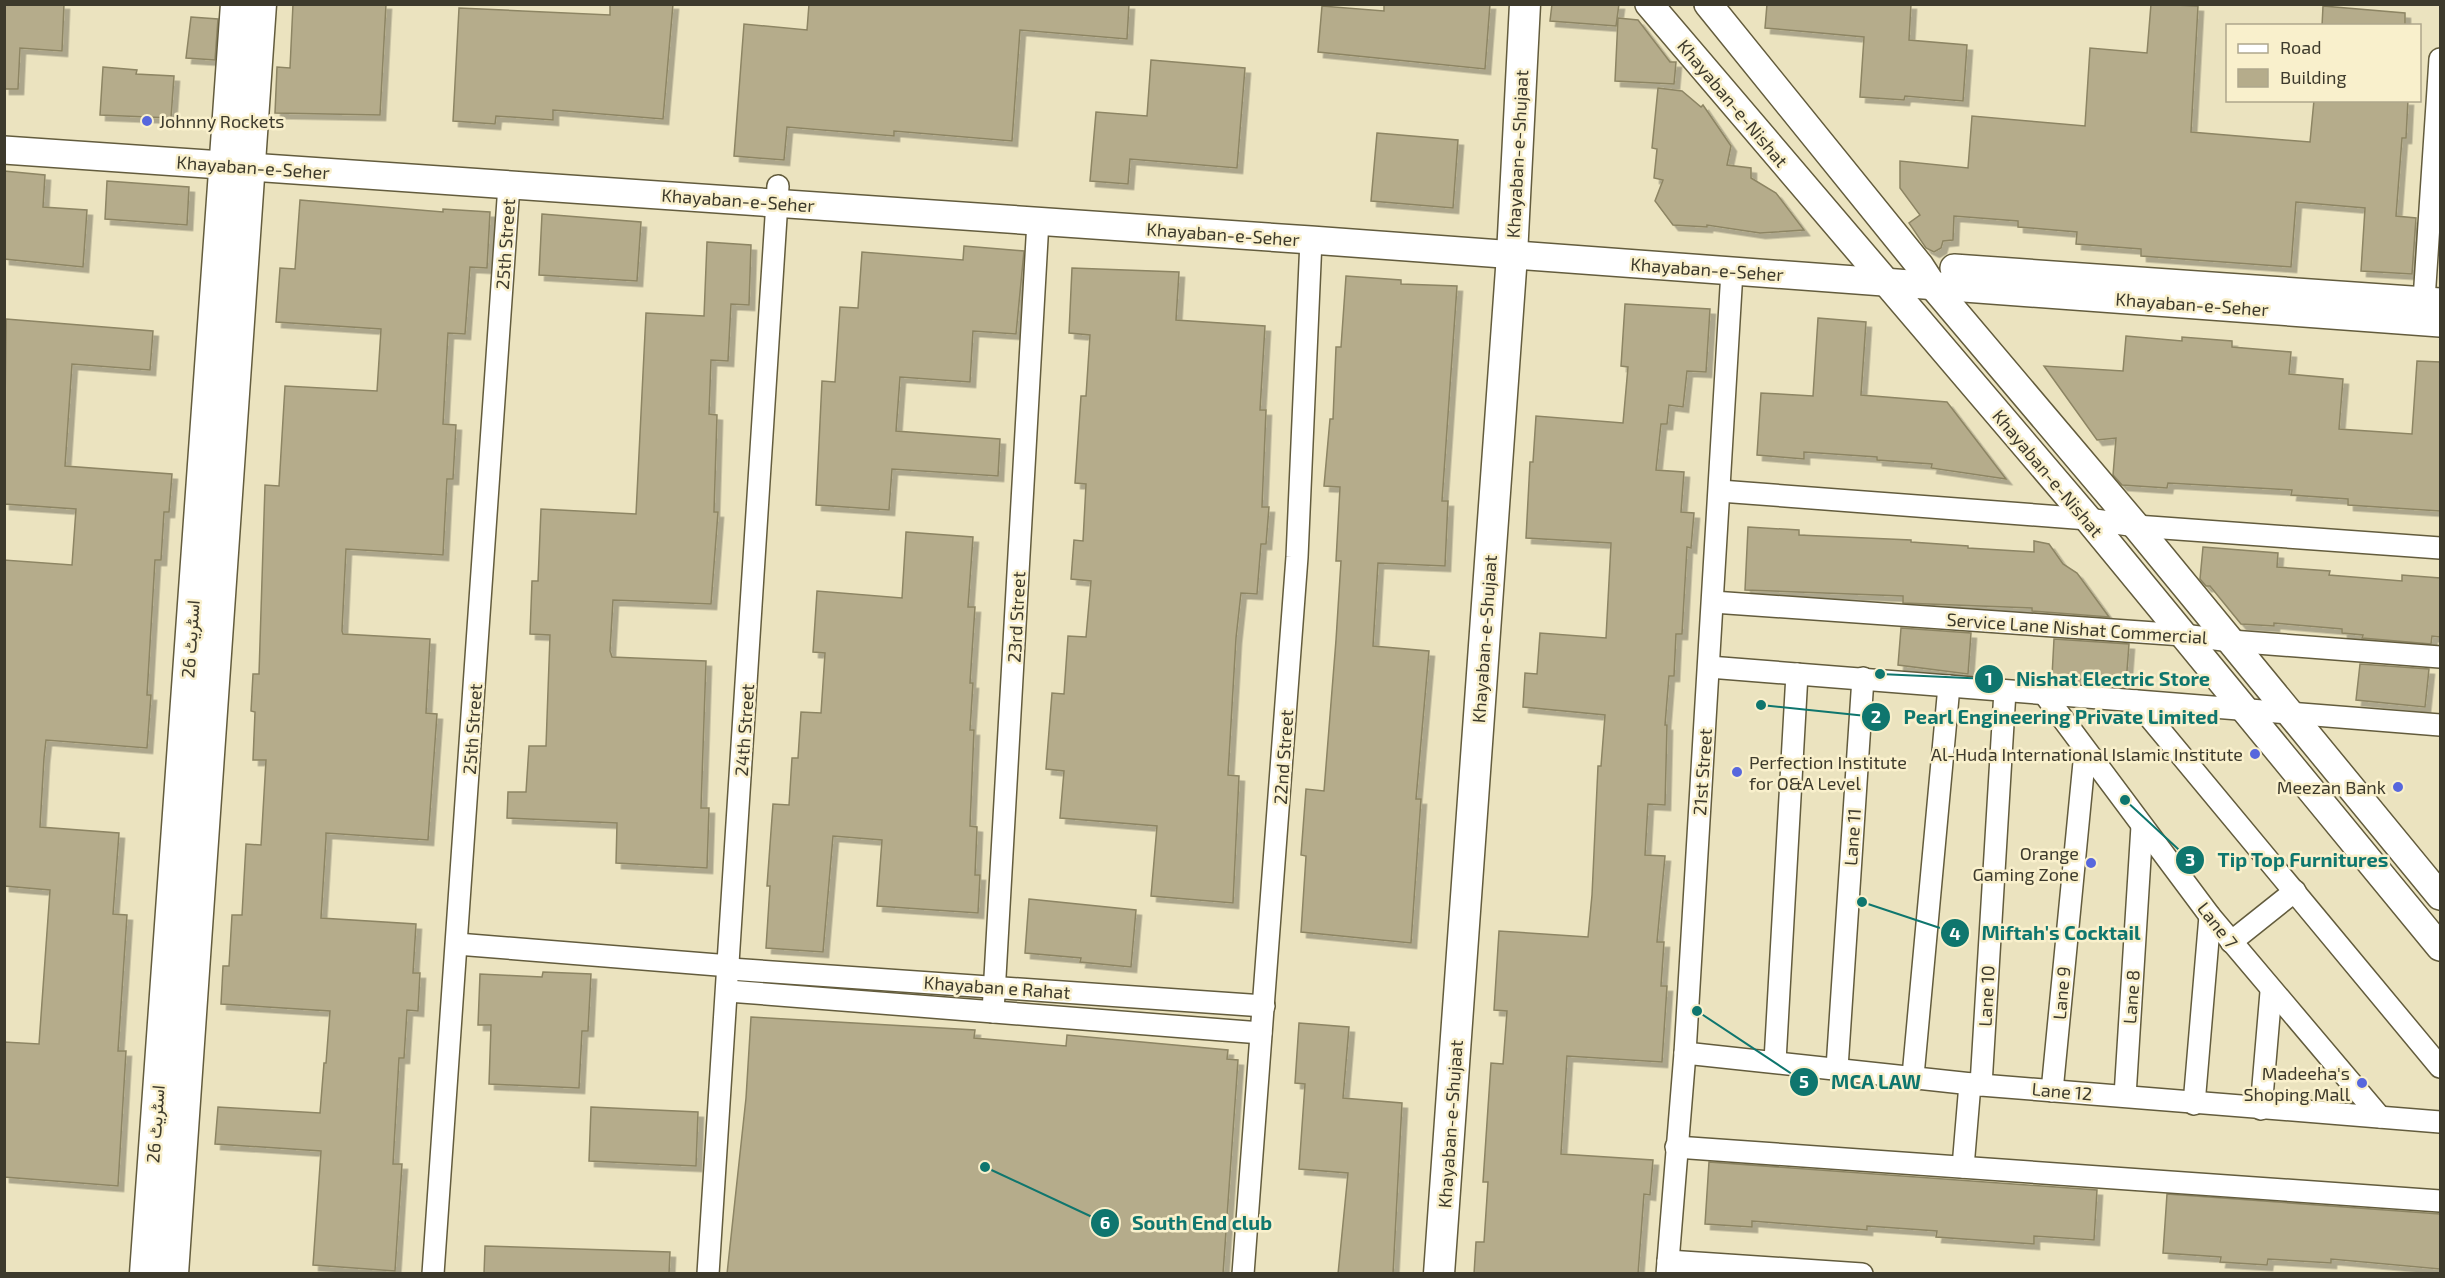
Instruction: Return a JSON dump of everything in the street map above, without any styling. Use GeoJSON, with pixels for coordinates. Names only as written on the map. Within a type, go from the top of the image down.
{"type":"FeatureCollection","features":[{"type":"Feature","properties":{"kind":"main road","name":"اسٹریٹ 26"},"geometry":{"type":"LineString","coordinates":[[173,1274],[237,157],[236,4]]}},
{"type":"Feature","properties":{"kind":"main road","name":"اسٹریٹ 26"},"geometry":{"type":"LineString","coordinates":[[145,1274],[237,157],[261,4]]}},
{"type":"Feature","properties":{"kind":"main road"},"geometry":{"type":"LineString","coordinates":[[1502,245],[1505,4]]}},
{"type":"Feature","properties":{"kind":"main road","name":"Khayaban-e-Shujaat"},"geometry":{"type":"LineString","coordinates":[[1420,1274],[1502,245],[1525,4]]}},
{"type":"Feature","properties":{"kind":"main road","name":"Khayaban-e-Shujaat"},"geometry":{"type":"LineString","coordinates":[[1439,1274],[1502,245]]}},
{"type":"Feature","properties":{"kind":"street","name":"Khayaban-e-Nishat"},"geometry":{"type":"LineString","coordinates":[[1649,4],[1875,272],[2088,519],[2440,947]]}},
{"type":"Feature","properties":{"kind":"street","name":"Khayaban-e-Nishat"},"geometry":{"type":"LineString","coordinates":[[1708,4],[1927,276],[2440,896]]}},
{"type":"Feature","properties":{"kind":"street"},"geometry":{"type":"LineString","coordinates":[[2432,312],[2440,59]]}},
{"type":"Feature","properties":{"kind":"street","name":"Khayaban-e-Seher"},"geometry":{"type":"LineString","coordinates":[[4,132],[509,185],[778,195],[1038,221],[1311,240],[1502,245],[1732,271],[1875,272]]}},
{"type":"Feature","properties":{"kind":"street","name":"Khayaban-e-Seher"},"geometry":{"type":"LineString","coordinates":[[4,150],[237,157],[2432,312]]}},
{"type":"Feature","properties":{"kind":"street","name":"25th Street"},"geometry":{"type":"LineString","coordinates":[[433,1274],[509,185]]}},
{"type":"Feature","properties":{"kind":"street","name":"24th Street"},"geometry":{"type":"LineString","coordinates":[[708,1274],[730,967],[778,195]]}},
{"type":"Feature","properties":{"kind":"street","name":"23rd Street"},"geometry":{"type":"LineString","coordinates":[[993,1012],[1038,221]]}},
{"type":"Feature","properties":{"kind":"street","name":"22nd Street"},"geometry":{"type":"LineString","coordinates":[[1243,1274],[1297,557],[1311,240]]}},
{"type":"Feature","properties":{"kind":"street","name":"21st Street"},"geometry":{"type":"LineString","coordinates":[[1668,1267],[1709,667],[1732,271]]}},
{"type":"Feature","properties":{"kind":"street"},"geometry":{"type":"LineString","coordinates":[[1720,491],[2088,519],[2136,526],[2440,548]]}},
{"type":"Feature","properties":{"kind":"street","name":"Service Lane Nishat Commercial"},"geometry":{"type":"LineString","coordinates":[[1713,602],[2183,635],[2231,641],[2440,657]]}},
{"type":"Feature","properties":{"kind":"street"},"geometry":{"type":"LineString","coordinates":[[1709,667],[2440,725]]}},
{"type":"Feature","properties":{"kind":"street"},"geometry":{"type":"LineString","coordinates":[[1775,1061],[1797,674]]}},
{"type":"Feature","properties":{"kind":"street","name":"Lane 11"},"geometry":{"type":"LineString","coordinates":[[1838,1068],[1863,678]]}},
{"type":"Feature","properties":{"kind":"street"},"geometry":{"type":"LineString","coordinates":[[1913,1076],[1949,686]]}},
{"type":"Feature","properties":{"kind":"street","name":"Lane 10"},"geometry":{"type":"LineString","coordinates":[[1963,1167],[1976,1084],[2005,691]]}},
{"type":"Feature","properties":{"kind":"street","name":"Lane 7"},"geometry":{"type":"LineString","coordinates":[[2045,695],[2085,752],[2210,916],[2271,992],[2380,1118]]}},
{"type":"Feature","properties":{"kind":"street"},"geometry":{"type":"LineString","coordinates":[[2136,701],[2440,1066]]}},
{"type":"Feature","properties":{"kind":"street","name":"Lane 9"},"geometry":{"type":"LineString","coordinates":[[2052,1090],[2085,752]]}},
{"type":"Feature","properties":{"kind":"street","name":"Lane 8"},"geometry":{"type":"LineString","coordinates":[[2125,1096],[2142,826]]}},
{"type":"Feature","properties":{"kind":"street"},"geometry":{"type":"LineString","coordinates":[[2231,942],[2295,891]]}},
{"type":"Feature","properties":{"kind":"street"},"geometry":{"type":"LineString","coordinates":[[2194,1104],[2210,916]]}},
{"type":"Feature","properties":{"kind":"street","name":"Khayaban e Rahat"},"geometry":{"type":"LineString","coordinates":[[457,944],[730,967],[1264,1006]]}},
{"type":"Feature","properties":{"kind":"street","name":"Khayaban e Rahat"},"geometry":{"type":"LineString","coordinates":[[728,991],[1261,1033]]}},
{"type":"Feature","properties":{"kind":"street"},"geometry":{"type":"LineString","coordinates":[[2261,1109],[2271,992]]}},
{"type":"Feature","properties":{"kind":"street","name":"Lane 12"},"geometry":{"type":"LineString","coordinates":[[1684,1053],[2194,1104],[2440,1122]]}},
{"type":"Feature","properties":{"kind":"street"},"geometry":{"type":"LineString","coordinates":[[1676,1147],[2440,1201]]}},
{"type":"Feature","properties":{"kind":"street"},"geometry":{"type":"LineString","coordinates":[[1668,1267],[1862,1274]]}},
{"type":"Feature","properties":{"kind":"building"},"geometry":{"type":"Polygon","coordinates":[[[4,4],[64,4],[62,51],[20,48],[18,89],[4,89],[4,4]]]}},
{"type":"Feature","properties":{"kind":"building"},"geometry":{"type":"Polygon","coordinates":[[[293,4],[386,4],[380,115],[275,113],[277,67],[290,68],[293,4]]]}},
{"type":"Feature","properties":{"kind":"building"},"geometry":{"type":"Polygon","coordinates":[[[610,4],[673,4],[663,119],[553,110],[553,120],[496,116],[495,124],[453,121],[459,8],[610,15],[610,4]]]}},
{"type":"Feature","properties":{"kind":"building"},"geometry":{"type":"Polygon","coordinates":[[[809,4],[1129,4],[1127,39],[1020,30],[1012,141],[894,131],[894,136],[787,127],[784,160],[734,156],[744,24],[807,30],[809,4]]]}},
{"type":"Feature","properties":{"kind":"building"},"geometry":{"type":"Polygon","coordinates":[[[1384,4],[1490,4],[1485,69],[1318,52],[1322,6],[1384,11],[1384,4]]]}},
{"type":"Feature","properties":{"kind":"building"},"geometry":{"type":"Polygon","coordinates":[[[1552,4],[1619,4],[1616,26],[1550,21],[1552,4]]]}},
{"type":"Feature","properties":{"kind":"building"},"geometry":{"type":"Polygon","coordinates":[[[1767,4],[1911,4],[1909,40],[1967,45],[1963,101],[1905,96],[1904,100],[1860,97],[1864,37],[1765,28],[1767,4]]]}},
{"type":"Feature","properties":{"kind":"building"},"geometry":{"type":"Polygon","coordinates":[[[2151,4],[2198,6],[2191,132],[2310,142],[2314,102],[2408,102],[2406,138],[2402,138],[2396,216],[2416,218],[2412,274],[2361,271],[2365,208],[2296,202],[2291,267],[2141,256],[2141,249],[2076,244],[2077,232],[2018,227],[2018,221],[1954,216],[1953,240],[1943,241],[1941,248],[1934,252],[1926,248],[1909,223],[1920,215],[1900,188],[1900,161],[1968,168],[1972,116],[2085,126],[2090,48],[2147,53],[2151,4]]]}},
{"type":"Feature","properties":{"kind":"building"},"geometry":{"type":"Polygon","coordinates":[[[2323,6],[2405,13],[2405,24],[2322,24],[2323,6]]]}},
{"type":"Feature","properties":{"kind":"building"},"geometry":{"type":"Polygon","coordinates":[[[191,17],[218,19],[215,60],[186,58],[191,17]]]}},
{"type":"Feature","properties":{"kind":"building"},"geometry":{"type":"Polygon","coordinates":[[[1618,18],[1638,20],[1670,62],[1676,62],[1674,84],[1615,81],[1618,18]]]}},
{"type":"Feature","properties":{"kind":"building"},"geometry":{"type":"Polygon","coordinates":[[[1151,60],[1245,68],[1237,168],[1130,159],[1128,184],[1090,181],[1096,112],[1147,116],[1151,60]]]}},
{"type":"Feature","properties":{"kind":"building"},"geometry":{"type":"Polygon","coordinates":[[[103,67],[137,70],[136,74],[174,76],[171,118],[100,115],[103,67]]]}},
{"type":"Feature","properties":{"kind":"building"},"geometry":{"type":"Polygon","coordinates":[[[1658,88],[1682,91],[1701,107],[1703,105],[1731,146],[1727,165],[1751,168],[1751,178],[1776,193],[1804,230],[1760,233],[1707,225],[1707,227],[1673,225],[1655,201],[1663,180],[1654,178],[1657,149],[1652,148],[1658,88]]]}},
{"type":"Feature","properties":{"kind":"building"},"geometry":{"type":"Polygon","coordinates":[[[1377,133],[1458,140],[1453,208],[1371,201],[1377,133]]]}},
{"type":"Feature","properties":{"kind":"building"},"geometry":{"type":"Polygon","coordinates":[[[4,171],[45,175],[43,207],[87,210],[83,267],[4,259],[4,171]]]}},
{"type":"Feature","properties":{"kind":"building"},"geometry":{"type":"Polygon","coordinates":[[[107,181],[189,187],[187,225],[105,219],[107,181]]]}},
{"type":"Feature","properties":{"kind":"building"},"geometry":{"type":"Polygon","coordinates":[[[300,200],[443,212],[443,209],[490,212],[487,268],[470,267],[465,334],[448,333],[443,424],[456,425],[453,479],[447,479],[443,555],[346,549],[343,634],[430,639],[426,713],[437,714],[428,840],[326,833],[321,918],[416,924],[413,973],[420,973],[418,1011],[407,1010],[404,1058],[399,1058],[393,1164],[402,1164],[395,1271],[313,1265],[321,1151],[215,1144],[218,1107],[320,1113],[324,1063],[326,1063],[330,1011],[221,1004],[223,966],[229,966],[232,915],[242,915],[246,844],[261,845],[266,760],[253,760],[255,712],[251,711],[253,674],[259,674],[265,485],[279,486],[285,386],[377,391],[381,329],[276,322],[280,268],[295,269],[300,200]]]}},
{"type":"Feature","properties":{"kind":"building"},"geometry":{"type":"Polygon","coordinates":[[[542,214],[641,222],[637,281],[539,275],[542,214]]]}},
{"type":"Feature","properties":{"kind":"building"},"geometry":{"type":"Polygon","coordinates":[[[707,242],[751,245],[749,305],[731,304],[728,361],[711,360],[709,414],[717,415],[714,512],[718,512],[711,604],[613,600],[610,651],[612,657],[706,661],[701,808],[709,808],[707,868],[616,863],[617,823],[507,818],[508,792],[526,792],[529,746],[546,746],[550,635],[530,634],[532,581],[538,581],[541,509],[636,514],[646,313],[704,316],[707,242]]]}},
{"type":"Feature","properties":{"kind":"building"},"geometry":{"type":"Polygon","coordinates":[[[964,246],[1024,251],[1016,334],[973,331],[970,382],[900,377],[896,431],[1000,439],[998,476],[892,469],[889,510],[816,505],[822,381],[835,382],[840,307],[858,308],[862,252],[963,260],[964,246]]]}},
{"type":"Feature","properties":{"kind":"building"},"geometry":{"type":"Polygon","coordinates":[[[1072,268],[1179,272],[1176,320],[1265,326],[1260,410],[1266,410],[1262,507],[1269,507],[1266,544],[1261,544],[1257,594],[1241,593],[1236,638],[1228,775],[1239,776],[1233,903],[1151,896],[1157,826],[1060,818],[1064,771],[1046,769],[1052,693],[1064,694],[1068,636],[1086,637],[1091,581],[1071,579],[1074,540],[1083,541],[1086,484],[1075,483],[1081,396],[1086,396],[1090,335],[1069,333],[1072,268]]]}},
{"type":"Feature","properties":{"kind":"building"},"geometry":{"type":"Polygon","coordinates":[[[1346,276],[1401,280],[1401,284],[1457,286],[1442,501],[1448,501],[1445,566],[1378,563],[1373,646],[1429,651],[1416,799],[1421,799],[1411,943],[1301,932],[1306,856],[1301,855],[1306,789],[1324,791],[1336,640],[1341,561],[1336,561],[1340,487],[1324,486],[1330,419],[1333,419],[1336,347],[1341,347],[1346,276]]]}},
{"type":"Feature","properties":{"kind":"building"},"geometry":{"type":"Polygon","coordinates":[[[1625,304],[1710,309],[1706,372],[1687,371],[1683,407],[1669,405],[1667,424],[1661,424],[1656,470],[1684,472],[1681,512],[1694,513],[1691,548],[1687,547],[1682,634],[1676,634],[1674,676],[1669,676],[1665,725],[1667,725],[1665,805],[1648,804],[1645,855],[1665,856],[1657,942],[1664,942],[1661,986],[1667,986],[1662,1062],[1567,1056],[1561,1154],[1653,1160],[1650,1195],[1644,1194],[1638,1274],[1474,1274],[1476,1242],[1484,1242],[1488,1182],[1483,1182],[1491,1063],[1503,1064],[1507,1011],[1494,1010],[1499,931],[1588,937],[1592,895],[1598,766],[1601,766],[1605,715],[1523,707],[1525,673],[1537,674],[1540,633],[1606,638],[1611,543],[1526,538],[1530,462],[1533,462],[1536,416],[1623,423],[1628,367],[1621,366],[1625,304]]]}},
{"type":"Feature","properties":{"kind":"building"},"geometry":{"type":"Polygon","coordinates":[[[1818,318],[1866,322],[1861,395],[1947,402],[2006,479],[1931,468],[1932,464],[1877,460],[1877,457],[1804,452],[1804,459],[1757,455],[1761,393],[1813,396],[1818,318]]]}},
{"type":"Feature","properties":{"kind":"building"},"geometry":{"type":"Polygon","coordinates":[[[6,319],[153,331],[150,370],[72,364],[65,466],[172,474],[169,512],[164,512],[161,560],[155,560],[147,695],[151,695],[147,748],[46,740],[44,758],[40,827],[119,833],[113,914],[127,915],[118,1051],[126,1051],[118,1186],[4,1177],[4,1042],[39,1044],[50,890],[4,886],[4,560],[72,565],[76,509],[4,504],[6,319]]]}},
{"type":"Feature","properties":{"kind":"building"},"geometry":{"type":"Polygon","coordinates":[[[2126,336],[2182,341],[2182,337],[2232,341],[2232,347],[2291,352],[2289,374],[2343,379],[2339,429],[2412,434],[2417,361],[2440,362],[2440,511],[2348,505],[2348,499],[2291,495],[2292,490],[2168,483],[2167,488],[2122,485],[2113,475],[2116,438],[2097,440],[2044,366],[2123,371],[2126,336]]]}},
{"type":"Feature","properties":{"kind":"building"},"geometry":{"type":"Polygon","coordinates":[[[1748,527],[1799,530],[1799,535],[1911,540],[1911,542],[1968,546],[1968,548],[2034,552],[2034,541],[2049,544],[2063,564],[2077,573],[2109,617],[2032,611],[2032,608],[1903,603],[1903,596],[1745,590],[1748,527]]]}},
{"type":"Feature","properties":{"kind":"building"},"geometry":{"type":"Polygon","coordinates":[[[906,532],[973,537],[968,607],[975,607],[970,683],[973,683],[970,730],[974,730],[970,826],[977,827],[975,875],[980,875],[978,913],[877,906],[882,840],[833,836],[823,952],[766,948],[770,886],[767,886],[773,804],[789,805],[792,758],[798,758],[801,712],[821,713],[825,653],[813,652],[817,591],[902,598],[906,532]]]}},
{"type":"Feature","properties":{"kind":"building"},"geometry":{"type":"Polygon","coordinates":[[[2203,547],[2278,553],[2277,567],[2330,571],[2329,575],[2402,581],[2402,575],[2440,578],[2440,637],[2432,636],[2431,644],[2362,638],[2363,635],[2342,633],[2342,629],[2274,623],[2274,626],[2241,624],[2210,586],[2206,586],[2200,579],[2203,547]]]}},
{"type":"Feature","properties":{"kind":"building"},"geometry":{"type":"Polygon","coordinates":[[[1901,628],[1971,633],[1968,674],[1898,665],[1901,628]]]}},
{"type":"Feature","properties":{"kind":"building"},"geometry":{"type":"Polygon","coordinates":[[[2054,639],[2129,644],[2126,684],[2052,676],[2054,639]]]}},
{"type":"Feature","properties":{"kind":"building"},"geometry":{"type":"Polygon","coordinates":[[[2360,664],[2429,669],[2425,707],[2356,700],[2360,664]]]}},
{"type":"Feature","properties":{"kind":"building"},"geometry":{"type":"Polygon","coordinates":[[[1029,899],[1136,910],[1131,967],[1080,962],[1081,958],[1025,953],[1029,899]]]}},
{"type":"Feature","properties":{"kind":"building"},"geometry":{"type":"Polygon","coordinates":[[[543,972],[591,974],[588,1031],[582,1031],[579,1088],[489,1084],[491,1025],[478,1025],[480,974],[542,977],[543,972]]]}},
{"type":"Feature","properties":{"kind":"building"},"geometry":{"type":"Polygon","coordinates":[[[751,1017],[975,1030],[974,1038],[1066,1046],[1067,1035],[1228,1050],[1227,1059],[1238,1060],[1223,1274],[727,1274],[746,1098],[751,1017]]]}},
{"type":"Feature","properties":{"kind":"building"},"geometry":{"type":"Polygon","coordinates":[[[1299,1023],[1349,1027],[1343,1098],[1402,1103],[1393,1274],[1338,1274],[1348,1173],[1299,1169],[1305,1084],[1295,1083],[1299,1023]]]}},
{"type":"Feature","properties":{"kind":"building"},"geometry":{"type":"Polygon","coordinates":[[[591,1107],[698,1112],[696,1166],[589,1161],[591,1107]]]}},
{"type":"Feature","properties":{"kind":"building"},"geometry":{"type":"Polygon","coordinates":[[[1709,1162],[2097,1190],[2094,1240],[2034,1236],[2034,1244],[1936,1237],[1937,1231],[1867,1226],[1867,1230],[1752,1221],[1752,1227],[1705,1224],[1709,1162]]]}},
{"type":"Feature","properties":{"kind":"building"},"geometry":{"type":"Polygon","coordinates":[[[2167,1194],[2440,1214],[2440,1269],[2331,1259],[2331,1263],[2268,1259],[2267,1265],[2220,1262],[2221,1257],[2163,1253],[2167,1194]]]}},
{"type":"Feature","properties":{"kind":"building"},"geometry":{"type":"Polygon","coordinates":[[[485,1246],[670,1252],[669,1274],[484,1274],[485,1246]]]}},
{"type":"Feature","properties":{"kind":"place","name":"Johnny Rockets"},"geometry":{"type":"Point","coordinates":[147,121]}},
{"type":"Feature","properties":{"kind":"place","name":"Nishat Electric Store"},"geometry":{"type":"Point","coordinates":[1880,674]}},
{"type":"Feature","properties":{"kind":"place","name":"Pearl Engineering Private Limited"},"geometry":{"type":"Point","coordinates":[1761,705]}},
{"type":"Feature","properties":{"kind":"place","name":"Al-Huda International Islamic Institute"},"geometry":{"type":"Point","coordinates":[2255,754]}},
{"type":"Feature","properties":{"kind":"place","name":"Perfection Institute for O&A Level"},"geometry":{"type":"Point","coordinates":[1737,772]}},
{"type":"Feature","properties":{"kind":"place","name":"Meezan Bank"},"geometry":{"type":"Point","coordinates":[2398,787]}},
{"type":"Feature","properties":{"kind":"place","name":"Tip Top Furnitures"},"geometry":{"type":"Point","coordinates":[2125,800]}},
{"type":"Feature","properties":{"kind":"place","name":"Orange Gaming Zone"},"geometry":{"type":"Point","coordinates":[2091,863]}},
{"type":"Feature","properties":{"kind":"place","name":"Miftah's Cocktail"},"geometry":{"type":"Point","coordinates":[1862,902]}},
{"type":"Feature","properties":{"kind":"place","name":"MCA LAW"},"geometry":{"type":"Point","coordinates":[1697,1011]}},
{"type":"Feature","properties":{"kind":"place","name":"Madeeha's Shoping Mall"},"geometry":{"type":"Point","coordinates":[2362,1083]}},
{"type":"Feature","properties":{"kind":"place","name":"South End club"},"geometry":{"type":"Point","coordinates":[985,1167]}}]}
